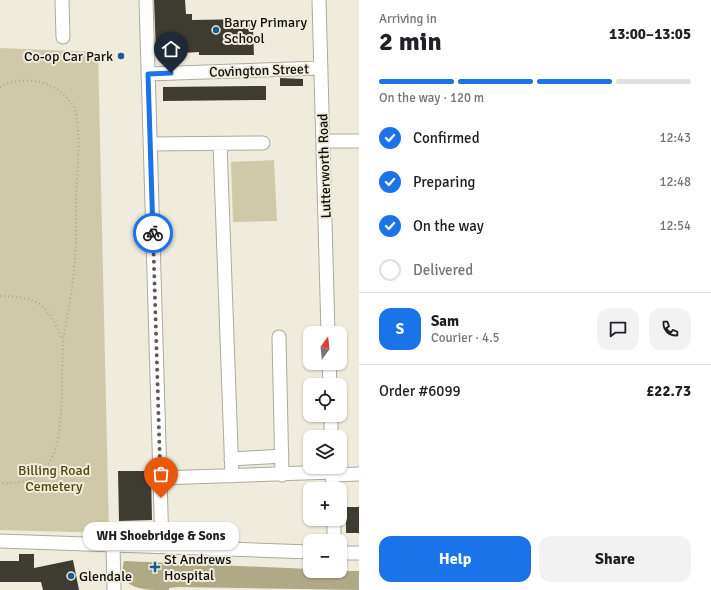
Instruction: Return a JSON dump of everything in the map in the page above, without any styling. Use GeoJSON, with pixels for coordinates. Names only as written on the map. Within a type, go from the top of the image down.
{"type":"FeatureCollection","features":[{"type":"Feature","properties":{"kind":"street"},"geometry":{"type":"LineString","coordinates":[[62,0],[63,37]]}},
{"type":"Feature","properties":{"kind":"street"},"geometry":{"type":"LineString","coordinates":[[146,0],[162,547]]}},
{"type":"Feature","properties":{"kind":"street","name":"Lutterworth Road"},"geometry":{"type":"LineString","coordinates":[[319,0],[328,326]]}},
{"type":"Feature","properties":{"kind":"street","name":"Covington Street"},"geometry":{"type":"LineString","coordinates":[[148,74],[321,68]]}},
{"type":"Feature","properties":{"kind":"street"},"geometry":{"type":"LineString","coordinates":[[323,141],[359,141]]}},
{"type":"Feature","properties":{"kind":"street"},"geometry":{"type":"LineString","coordinates":[[150,144],[263,143]]}},
{"type":"Feature","properties":{"kind":"street"},"geometry":{"type":"LineString","coordinates":[[220,144],[232,476]]}},
{"type":"Feature","properties":{"kind":"street"},"geometry":{"type":"LineString","coordinates":[[279,336],[282,475]]}},
{"type":"Feature","properties":{"kind":"street"},"geometry":{"type":"LineString","coordinates":[[231,459],[282,456]]}},
{"type":"Feature","properties":{"kind":"street"},"geometry":{"type":"LineString","coordinates":[[160,478],[303,473]]}},
{"type":"Feature","properties":{"kind":"street"},"geometry":{"type":"LineString","coordinates":[[347,473],[359,474]]}},
{"type":"Feature","properties":{"kind":"street"},"geometry":{"type":"LineString","coordinates":[[0,541],[303,552]]}},
{"type":"Feature","properties":{"kind":"street"},"geometry":{"type":"LineString","coordinates":[[113,545],[114,590]]}},
{"type":"Feature","properties":{"kind":"street"},"geometry":{"type":"LineString","coordinates":[[347,553],[359,553]]}},
{"type":"Feature","properties":{"kind":"path"},"geometry":{"type":"LineString","coordinates":[[0,87],[9,82],[38,81],[59,89],[73,106],[78,134],[76,232],[72,290],[63,341],[58,437],[52,458],[42,473],[32,479],[15,484],[0,483]]}},
{"type":"Feature","properties":{"kind":"path"},"geometry":{"type":"LineString","coordinates":[[0,296],[25,297],[42,305],[53,318],[63,341]]}},
{"type":"Feature","properties":{"kind":"green space","name":"Billing Road Cemetery"},"geometry":{"type":"Polygon","coordinates":[[[0,48],[98,52],[109,533],[0,530],[0,48]]]}},
{"type":"Feature","properties":{"kind":"green space"},"geometry":{"type":"Polygon","coordinates":[[[274,160],[277,221],[233,222],[231,162],[274,160]]]}},
{"type":"Feature","properties":{"kind":"shaded area"},"geometry":{"type":"Polygon","coordinates":[[[124,561],[303,569],[303,578],[347,578],[347,571],[359,571],[359,590],[178,587],[169,588],[169,590],[150,590],[128,583],[124,578],[124,561]]]}},
{"type":"Feature","properties":{"kind":"building"},"geometry":{"type":"Polygon","coordinates":[[[154,0],[185,0],[186,14],[192,14],[192,20],[250,19],[250,29],[253,29],[254,55],[199,55],[199,52],[183,53],[184,58],[161,59],[161,52],[156,53],[154,0]]]}},
{"type":"Feature","properties":{"kind":"building"},"geometry":{"type":"Polygon","coordinates":[[[280,78],[303,79],[303,86],[280,86],[280,78]]]}},
{"type":"Feature","properties":{"kind":"building"},"geometry":{"type":"Polygon","coordinates":[[[266,86],[266,100],[163,101],[163,87],[266,86]]]}},
{"type":"Feature","properties":{"kind":"building"},"geometry":{"type":"Polygon","coordinates":[[[118,471],[151,471],[152,520],[119,521],[118,471]]]}},
{"type":"Feature","properties":{"kind":"building"},"geometry":{"type":"Polygon","coordinates":[[[347,507],[359,507],[359,533],[346,533],[347,507]]]}},
{"type":"Feature","properties":{"kind":"building"},"geometry":{"type":"Polygon","coordinates":[[[19,554],[34,554],[34,568],[73,560],[79,590],[43,590],[41,582],[0,582],[0,561],[19,561],[19,554]]]}},
{"type":"Feature","properties":{"kind":"way so far"},"geometry":{"type":"LineString","coordinates":[[153,233],[161,498]]}},
{"type":"Feature","properties":{"kind":"place","name":"Barry Primary School"},"geometry":{"type":"Point","coordinates":[216,30]}},
{"type":"Feature","properties":{"kind":"place","name":"Co-op Car Park"},"geometry":{"type":"Point","coordinates":[121,56]}},
{"type":"Feature","properties":{"kind":"place","name":"WH Shoebridge & Sons"},"geometry":{"type":"Point","coordinates":[161,498]}},
{"type":"Feature","properties":{"kind":"place","name":"St Andrews Hospital"},"geometry":{"type":"Point","coordinates":[155,567]}},
{"type":"Feature","properties":{"kind":"place","name":"Glendale"},"geometry":{"type":"Point","coordinates":[71,576]}},
{"type":"Feature","properties":{"kind":"route"},"geometry":{"type":"LineString","coordinates":[[153,233],[148,74],[171,73]]}}]}
